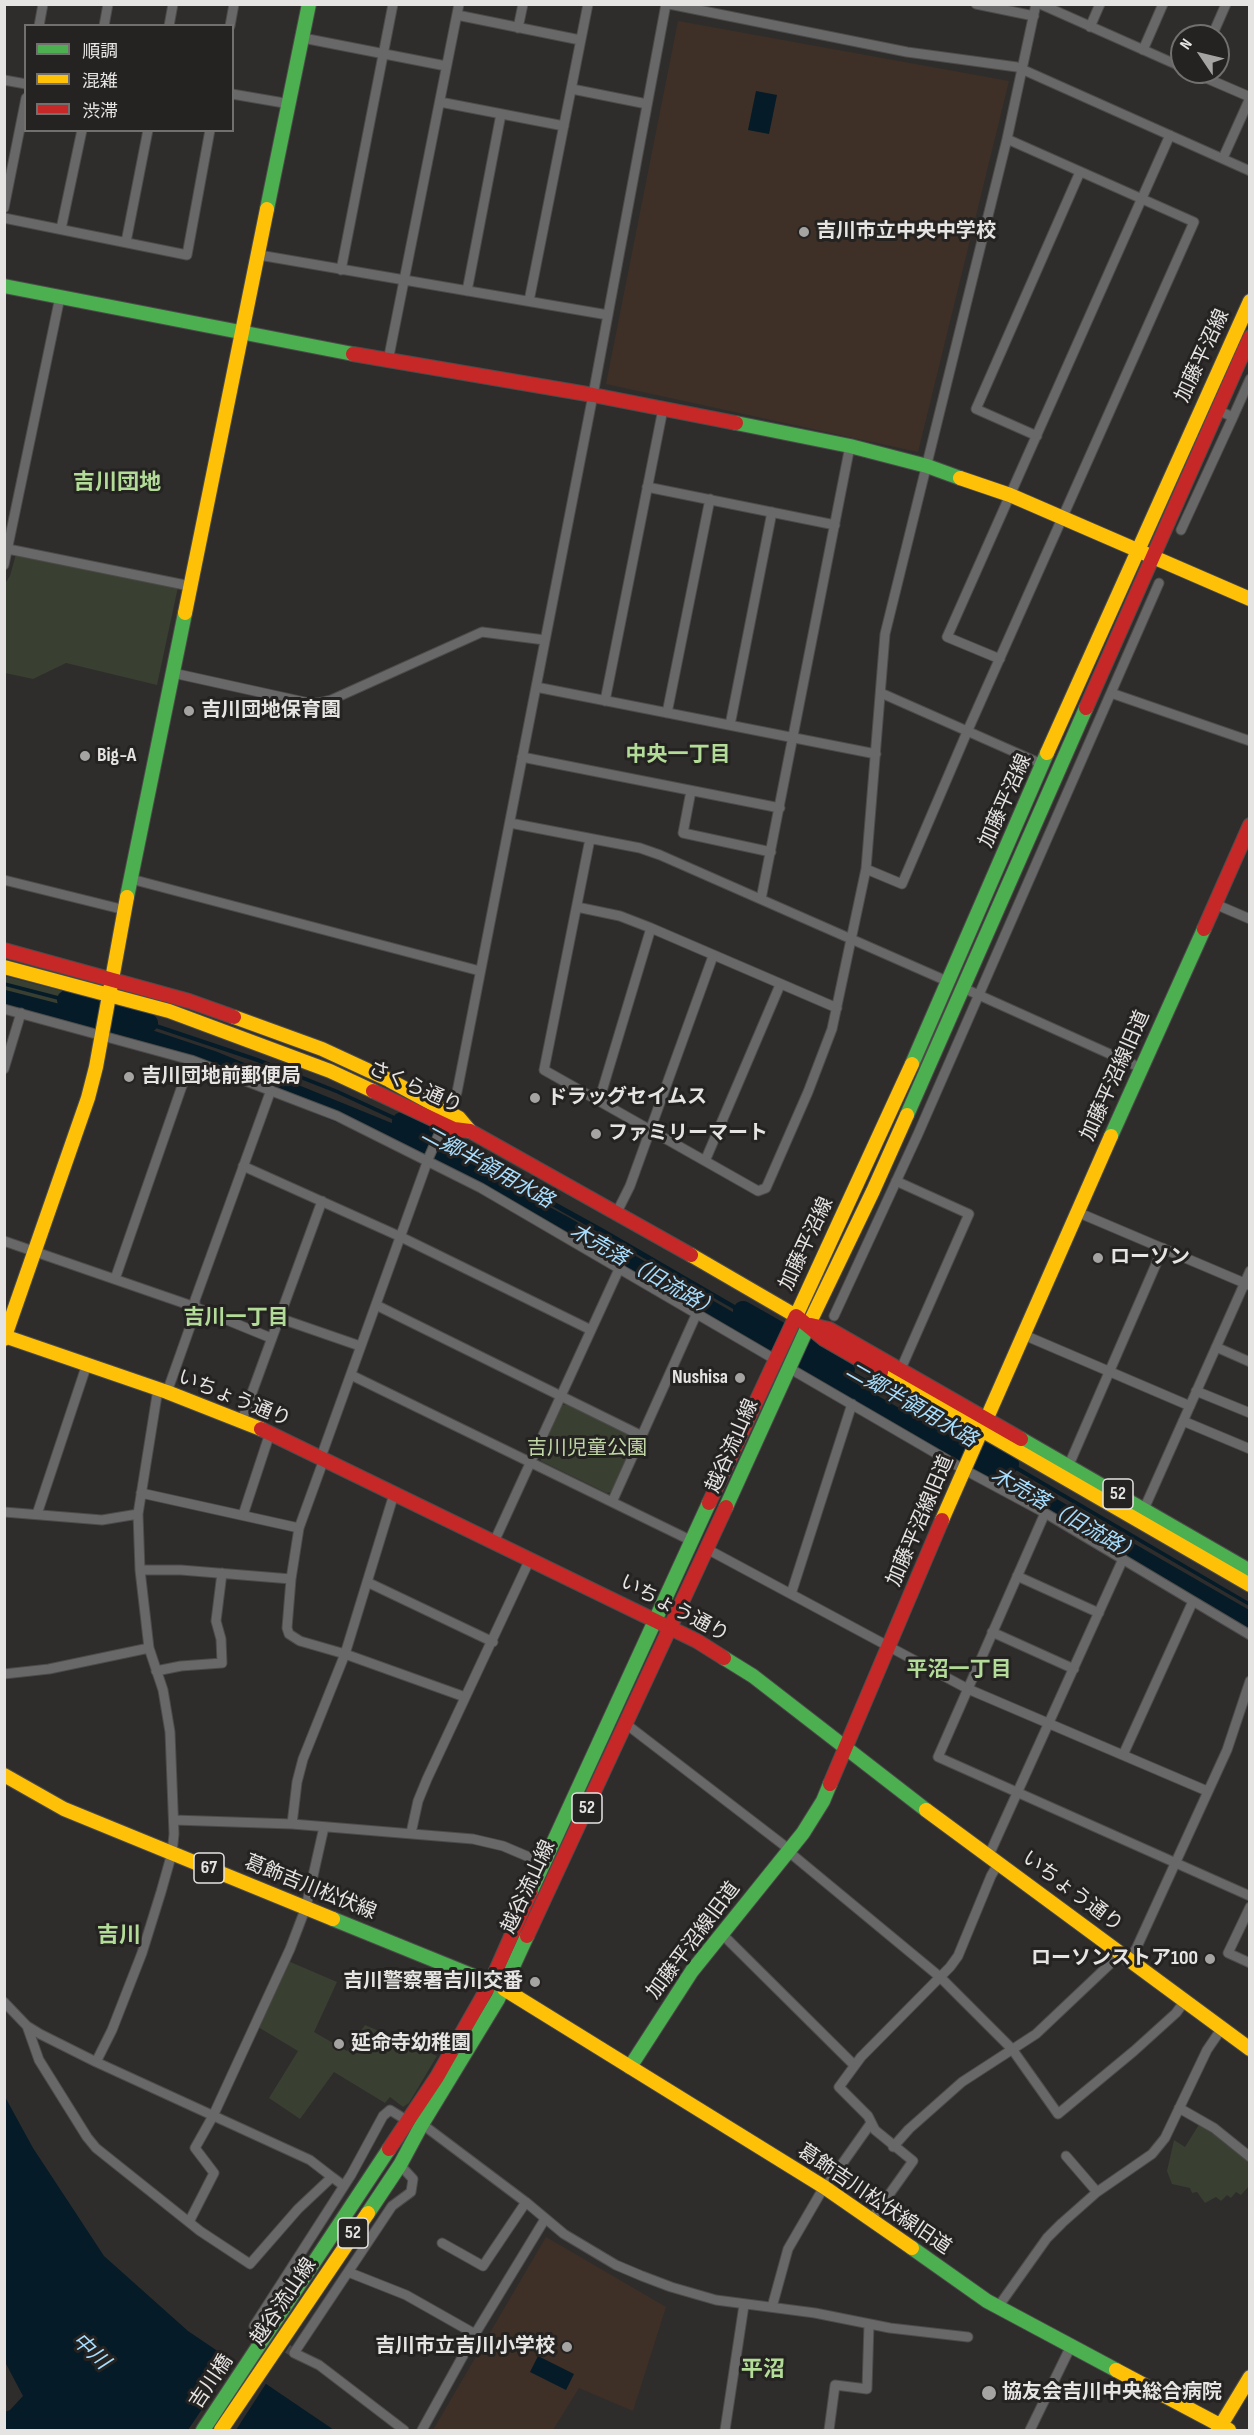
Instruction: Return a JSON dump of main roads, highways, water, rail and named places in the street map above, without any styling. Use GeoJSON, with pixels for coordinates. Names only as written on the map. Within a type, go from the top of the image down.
{"type":"FeatureCollection","features":[{"type":"Feature","properties":{"kind":"water"},"geometry":{"type":"Polygon","coordinates":[[[756,91],[777,95],[769,134],[748,130],[756,91]]]}},
{"type":"Feature","properties":{"kind":"water"},"geometry":{"type":"Polygon","coordinates":[[[4,982],[93,1005],[93,1009],[5,986],[4,982]]]}},
{"type":"Feature","properties":{"kind":"water"},"geometry":{"type":"Polygon","coordinates":[[[124,1013],[258,1058],[338,1090],[425,1130],[424,1134],[336,1093],[257,1062],[123,1017],[124,1013]]]}},
{"type":"Feature","properties":{"kind":"water"},"geometry":{"type":"Polygon","coordinates":[[[448,1143],[604,1229],[766,1323],[765,1327],[448,1147],[448,1143]]]}},
{"type":"Feature","properties":{"kind":"water"},"geometry":{"type":"Polygon","coordinates":[[[824,1355],[961,1433],[959,1438],[891,1396],[819,1357],[824,1355]]]}},
{"type":"Feature","properties":{"kind":"water"},"geometry":{"type":"Polygon","coordinates":[[[988,1449],[1249,1602],[1249,1606],[985,1452],[988,1449]]]}},
{"type":"Feature","properties":{"kind":"water","name":"中川"},"geometry":{"type":"Polygon","coordinates":[[[4,2095],[33,2148],[104,2256],[188,2331],[334,2430],[5,2430],[5,2412],[10,2410],[23,2396],[5,2362],[4,2095]]]}},
{"type":"Feature","properties":{"kind":"water"},"geometry":{"type":"Polygon","coordinates":[[[538,2356],[574,2374],[566,2390],[530,2372],[538,2356]]]}},
{"type":"Feature","properties":{"kind":"waterway","name":"木売落（旧流路）"},"geometry":{"type":"LineString","coordinates":[[4,1000],[117,1029],[213,1061],[397,1136],[560,1224],[1250,1622]]}},
{"type":"Feature","properties":{"kind":"waterway","name":"二郷半領用水路"},"geometry":{"type":"LineString","coordinates":[[67,1000],[148,1023]]}},
{"type":"Feature","properties":{"kind":"waterway","name":"二郷半領用水路"},"geometry":{"type":"LineString","coordinates":[[402,1122],[472,1158]]}},
{"type":"Feature","properties":{"kind":"waterway","name":"二郷半領用水路"},"geometry":{"type":"LineString","coordinates":[[743,1311],[845,1369]]}},
{"type":"Feature","properties":{"kind":"waterway","name":"二郷半領用水路"},"geometry":{"type":"LineString","coordinates":[[939,1422],[1009,1464]]}},
{"type":"Feature","properties":{"kind":"tunnel"},"geometry":{"type":"LineString","coordinates":[[254,2326],[294,2353]]}},
{"type":"Feature","properties":{"kind":"place","name":"吉川市立中央中学校"},"geometry":{"type":"Point","coordinates":[804,232]}},
{"type":"Feature","properties":{"kind":"place","name":"吉川団地保育園"},"geometry":{"type":"Point","coordinates":[189,711]}},
{"type":"Feature","properties":{"kind":"place","name":"Big-A"},"geometry":{"type":"Point","coordinates":[85,756]}},
{"type":"Feature","properties":{"kind":"place","name":"吉川団地前郵便局"},"geometry":{"type":"Point","coordinates":[129,1077]}},
{"type":"Feature","properties":{"kind":"place","name":"ドラッグセイムス"},"geometry":{"type":"Point","coordinates":[535,1098]}},
{"type":"Feature","properties":{"kind":"place","name":"ファミリーマート"},"geometry":{"type":"Point","coordinates":[596,1134]}},
{"type":"Feature","properties":{"kind":"place","name":"ローソン"},"geometry":{"type":"Point","coordinates":[1098,1258]}},
{"type":"Feature","properties":{"kind":"place","name":"Nushisa"},"geometry":{"type":"Point","coordinates":[740,1378]}},
{"type":"Feature","properties":{"kind":"place","name":"ローソンストア100"},"geometry":{"type":"Point","coordinates":[1210,1959]}},
{"type":"Feature","properties":{"kind":"place","name":"吉川警察署吉川交番"},"geometry":{"type":"Point","coordinates":[535,1982]}},
{"type":"Feature","properties":{"kind":"place","name":"延命寺幼稚園"},"geometry":{"type":"Point","coordinates":[339,2044]}},
{"type":"Feature","properties":{"kind":"place","name":"吉川市立吉川小学校"},"geometry":{"type":"Point","coordinates":[567,2347]}},
{"type":"Feature","properties":{"kind":"place","name":"協友会吉川中央総合病院"},"geometry":{"type":"Point","coordinates":[989,2393]}},
{"type":"Feature","properties":{"kind":"district","name":"吉川団地"},"geometry":{"type":"Point","coordinates":[117,483]}},
{"type":"Feature","properties":{"kind":"district","name":"中央一丁目"},"geometry":{"type":"Point","coordinates":[678,756]}},
{"type":"Feature","properties":{"kind":"district","name":"吉川一丁目"},"geometry":{"type":"Point","coordinates":[236,1319]}},
{"type":"Feature","properties":{"kind":"district","name":"平沼一丁目"},"geometry":{"type":"Point","coordinates":[959,1671]}},
{"type":"Feature","properties":{"kind":"district","name":"吉川"},"geometry":{"type":"Point","coordinates":[119,1936]}},
{"type":"Feature","properties":{"kind":"district","name":"平沼"},"geometry":{"type":"Point","coordinates":[763,2370]}},
{"type":"Feature","properties":{"kind":"park label","name":"吉川児童公園"},"geometry":{"type":"Point","coordinates":[587,1449]}}]}
